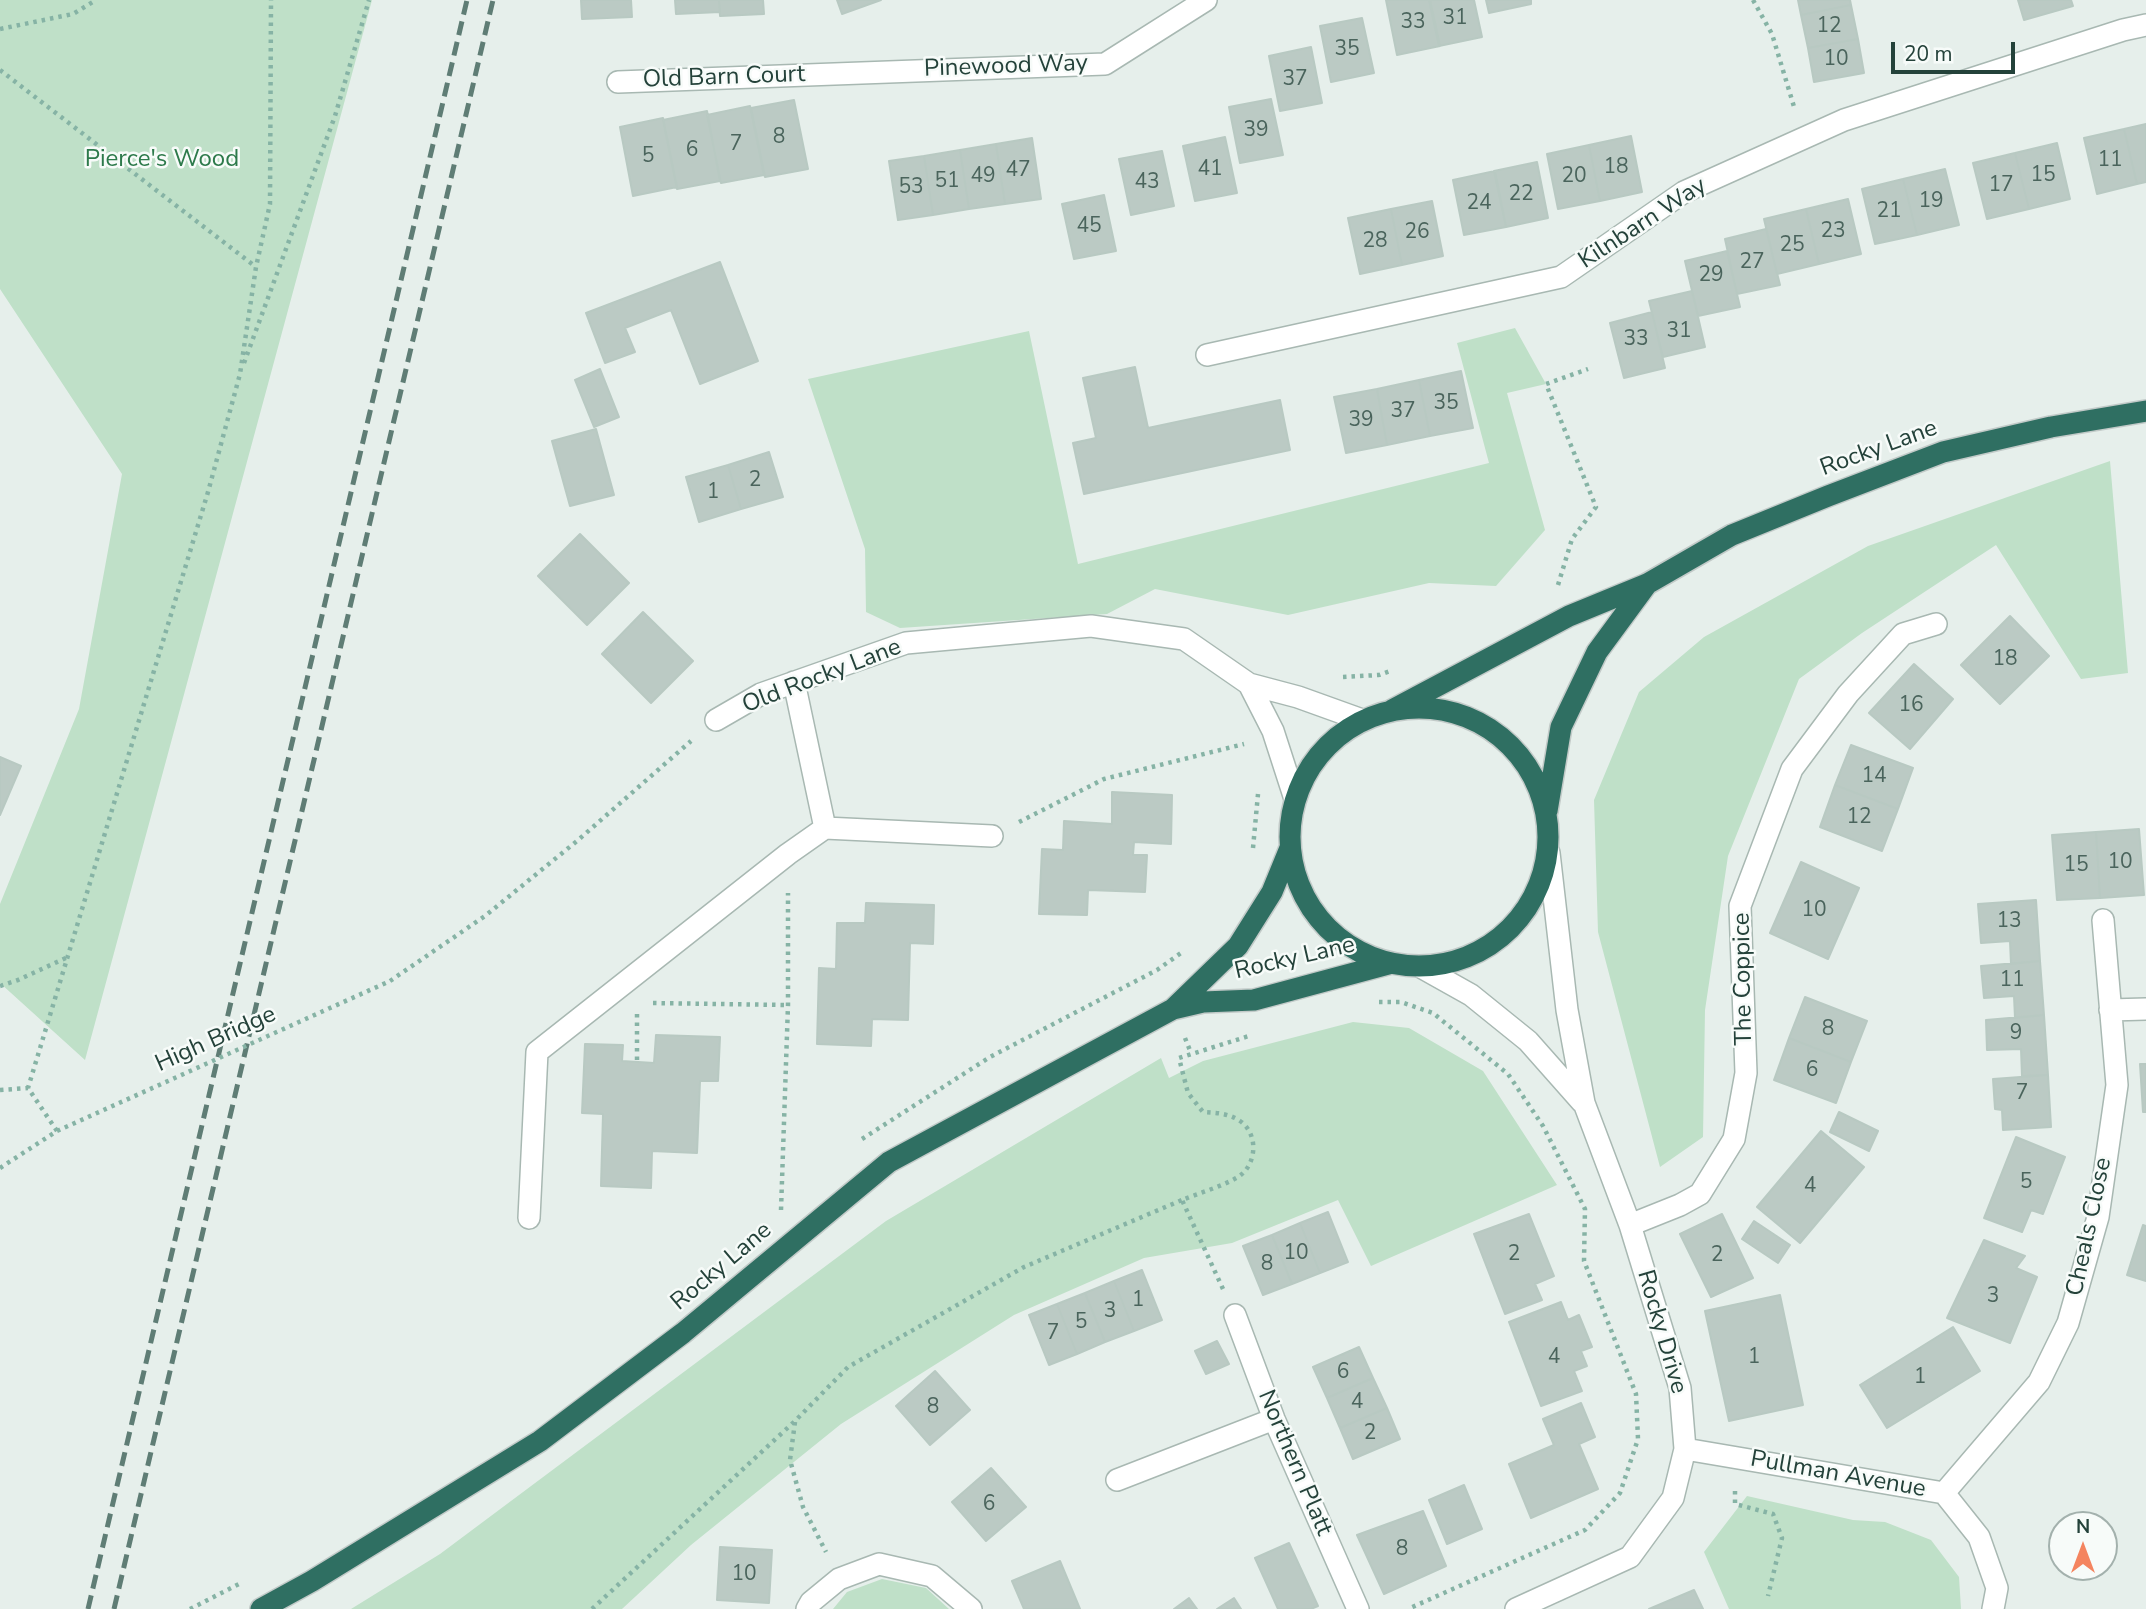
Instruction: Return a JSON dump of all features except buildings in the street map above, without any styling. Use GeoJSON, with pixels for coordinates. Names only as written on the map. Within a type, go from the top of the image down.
{"type":"FeatureCollection","features":[{"type":"Feature","properties":{"kind":"highway","name":"Rocky Lane"},"geometry":{"type":"LineString","coordinates":[[1392,710],[1569,616],[1647,584],[1732,535],[1943,452],[2051,427],[2146,411]]}},
{"type":"Feature","properties":{"kind":"highway","name":"Rocky Lane"},"geometry":{"type":"LineString","coordinates":[[1547,811],[1561,727],[1597,652],[1647,584]]}},
{"type":"Feature","properties":{"kind":"highway"},"geometry":{"type":"LineString","coordinates":[[1429,709],[1458,713],[1499,735],[1518,752],[1530,769],[1547,811],[1549,853],[1539,889],[1519,920],[1492,946],[1458,961],[1421,967],[1388,964],[1361,954],[1340,941],[1315,915],[1297,883],[1290,848],[1290,824],[1295,799],[1306,772],[1324,749],[1362,720],[1392,710],[1429,709]]}},
{"type":"Feature","properties":{"kind":"highway","name":"Rocky Lane"},"geometry":{"type":"LineString","coordinates":[[1173,1009],[1238,946],[1272,892],[1290,848]]}},
{"type":"Feature","properties":{"kind":"highway","name":"Rocky Lane"},"geometry":{"type":"LineString","coordinates":[[261,1609],[312,1581],[540,1441],[683,1334],[889,1162],[1173,1009],[1203,1002],[1254,1000],[1388,964]]}},
{"type":"Feature","properties":{"kind":"street","name":"Pinewood Way"},"geometry":{"type":"LineString","coordinates":[[830,73],[1105,64],[1206,0]]}},
{"type":"Feature","properties":{"kind":"street","name":"Kilnbarn Way"},"geometry":{"type":"LineString","coordinates":[[1207,355],[1561,277],[1684,192],[1844,120],[2116,32],[2146,25]]}},
{"type":"Feature","properties":{"kind":"street","name":"Old Barn Court"},"geometry":{"type":"LineString","coordinates":[[618,82],[830,73]]}},
{"type":"Feature","properties":{"kind":"street","name":"The Coppice"},"geometry":{"type":"LineString","coordinates":[[1630,1225],[1700,1194],[1734,1139],[1746,1073],[1740,906],[1791,769],[1899,629],[1936,624]]}},
{"type":"Feature","properties":{"kind":"street","name":"Old Rocky Lane"},"geometry":{"type":"LineString","coordinates":[[716,720],[761,694],[906,643],[1091,626],[1184,639],[1249,684],[1362,720]]}},
{"type":"Feature","properties":{"kind":"street"},"geometry":{"type":"LineString","coordinates":[[794,682],[825,828]]}},
{"type":"Feature","properties":{"kind":"street","name":"Old Rocky Lane"},"geometry":{"type":"LineString","coordinates":[[1249,684],[1273,732],[1295,799]]}},
{"type":"Feature","properties":{"kind":"street"},"geometry":{"type":"LineString","coordinates":[[529,1218],[537,1052],[788,854],[825,828],[992,836]]}},
{"type":"Feature","properties":{"kind":"street","name":"Rocky Drive"},"geometry":{"type":"LineString","coordinates":[[1516,1609],[1630,1556],[1673,1498],[1685,1449],[1680,1388],[1630,1225],[1584,1103],[1567,1010],[1549,853]]}},
{"type":"Feature","properties":{"kind":"street","name":"Cheals Close"},"geometry":{"type":"LineString","coordinates":[[1944,1493],[2039,1382],[2068,1323],[2098,1217],[2117,1085],[2103,920]]}},
{"type":"Feature","properties":{"kind":"street","name":"Rocky Drive"},"geometry":{"type":"LineString","coordinates":[[1421,967],[1471,995],[1528,1041],[1584,1103]]}},
{"type":"Feature","properties":{"kind":"street"},"geometry":{"type":"LineString","coordinates":[[2110,1010],[2146,1009]]}},
{"type":"Feature","properties":{"kind":"street","name":"Northern Platt"},"geometry":{"type":"LineString","coordinates":[[1235,1315],[1274,1419],[1358,1609]]}},
{"type":"Feature","properties":{"kind":"street"},"geometry":{"type":"LineString","coordinates":[[1117,1480],[1274,1419]]}},
{"type":"Feature","properties":{"kind":"street","name":"Pullman Avenue"},"geometry":{"type":"LineString","coordinates":[[1685,1449],[1944,1493],[1979,1537],[1997,1588],[1993,1609]]}},
{"type":"Feature","properties":{"kind":"street"},"geometry":{"type":"LineString","coordinates":[[807,1609],[811,1602],[839,1579],[878,1564],[932,1576],[971,1609]]}},
{"type":"Feature","properties":{"kind":"path"},"geometry":{"type":"LineString","coordinates":[[0,29],[73,14],[96,0]]}},
{"type":"Feature","properties":{"kind":"path"},"geometry":{"type":"LineString","coordinates":[[240,374],[256,267],[270,204],[271,0]]}},
{"type":"Feature","properties":{"kind":"path"},"geometry":{"type":"LineString","coordinates":[[28,1087],[208,492],[240,374],[335,116],[369,0]]}},
{"type":"Feature","properties":{"kind":"path"},"geometry":{"type":"LineString","coordinates":[[1753,0],[1772,34],[1803,138]]}},
{"type":"Feature","properties":{"kind":"path"},"geometry":{"type":"LineString","coordinates":[[0,70],[256,267]]}},
{"type":"Feature","properties":{"kind":"path"},"geometry":{"type":"LineString","coordinates":[[1554,596],[1573,539],[1596,507],[1546,384],[1588,369]]}},
{"type":"Feature","properties":{"kind":"path","name":"Old Rocky Lane"},"geometry":{"type":"LineString","coordinates":[[390,981],[485,916],[577,841],[716,720]]}},
{"type":"Feature","properties":{"kind":"path"},"geometry":{"type":"LineString","coordinates":[[992,836],[1104,779],[1250,743]]}},
{"type":"Feature","properties":{"kind":"path"},"geometry":{"type":"LineString","coordinates":[[781,1212],[788,1005],[788,854]]}},
{"type":"Feature","properties":{"kind":"path"},"geometry":{"type":"LineString","coordinates":[[0,986],[69,957]]}},
{"type":"Feature","properties":{"kind":"path","name":"High Bridge"},"geometry":{"type":"LineString","coordinates":[[57,1131],[390,981]]}},
{"type":"Feature","properties":{"kind":"path"},"geometry":{"type":"LineString","coordinates":[[637,1002],[637,1062]]}},
{"type":"Feature","properties":{"kind":"path"},"geometry":{"type":"LineString","coordinates":[[1376,1002],[1401,1002],[1433,1013],[1508,1074],[1543,1126],[1585,1209],[1584,1261],[1636,1394],[1638,1439],[1620,1493],[1585,1530],[1408,1609]]}},
{"type":"Feature","properties":{"kind":"path"},"geometry":{"type":"LineString","coordinates":[[650,1003],[788,1005]]}},
{"type":"Feature","properties":{"kind":"path"},"geometry":{"type":"LineString","coordinates":[[592,1609],[795,1421],[848,1367],[1024,1267],[1240,1176],[1253,1156],[1253,1139],[1243,1123],[1226,1114],[1203,1112],[1188,1093],[1179,1058],[1258,1033]]}},
{"type":"Feature","properties":{"kind":"path"},"geometry":{"type":"LineString","coordinates":[[0,1090],[28,1087]]}},
{"type":"Feature","properties":{"kind":"path"},"geometry":{"type":"LineString","coordinates":[[0,1168],[57,1131],[28,1087]]}},
{"type":"Feature","properties":{"kind":"path"},"geometry":{"type":"LineString","coordinates":[[1182,1200],[1235,1315]]}},
{"type":"Feature","properties":{"kind":"path"},"geometry":{"type":"LineString","coordinates":[[795,1421],[790,1460],[803,1507],[839,1579]]}},
{"type":"Feature","properties":{"kind":"path"},"geometry":{"type":"LineString","coordinates":[[1736,1458],[1735,1504],[1773,1514],[1782,1538],[1768,1596]]}},
{"type":"Feature","properties":{"kind":"green space","name":"Pierce's Wood"},"geometry":{"type":"Polygon","coordinates":[[[0,0],[372,0],[85,1060],[0,983],[0,904],[79,709],[122,474],[0,289],[0,0]]]}},
{"type":"Feature","properties":{"kind":"green space"},"geometry":{"type":"Polygon","coordinates":[[[1515,328],[1546,384],[1507,393],[1545,530],[1496,586],[1429,583],[1288,615],[1155,589],[1107,614],[900,628],[866,612],[865,549],[808,379],[1029,331],[1078,564],[1489,463],[1457,343],[1515,328]]]}},
{"type":"Feature","properties":{"kind":"green space"},"geometry":{"type":"Polygon","coordinates":[[[2110,461],[2128,673],[2081,679],[1996,545],[1862,633],[1799,679],[1728,856],[1705,1010],[1703,1137],[1660,1167],[1598,932],[1594,800],[1639,692],[1704,637],[1868,546],[2110,461]]]}},
{"type":"Feature","properties":{"kind":"green space"},"geometry":{"type":"Polygon","coordinates":[[[1353,1022],[1409,1028],[1483,1071],[1557,1185],[1371,1266],[1338,1200],[1232,1243],[1144,1258],[1014,1315],[841,1424],[691,1545],[622,1609],[351,1609],[440,1554],[886,1221],[1161,1058],[1169,1078],[1203,1061],[1353,1022]]]}},
{"type":"Feature","properties":{"kind":"green space"},"geometry":{"type":"Polygon","coordinates":[[[1747,1496],[1853,1520],[1885,1522],[1931,1540],[1959,1577],[1961,1609],[1729,1609],[1704,1552],[1747,1496]]]}},
{"type":"Feature","properties":{"kind":"green space"},"geometry":{"type":"Polygon","coordinates":[[[882,1579],[926,1588],[949,1609],[833,1609],[847,1592],[882,1579]]]}},
{"type":"Feature","properties":{"kind":"railway"},"geometry":{"type":"LineString","coordinates":[[88,1609],[467,0]]}},
{"type":"Feature","properties":{"kind":"railway"},"geometry":{"type":"LineString","coordinates":[[114,1609],[493,0]]}}]}
